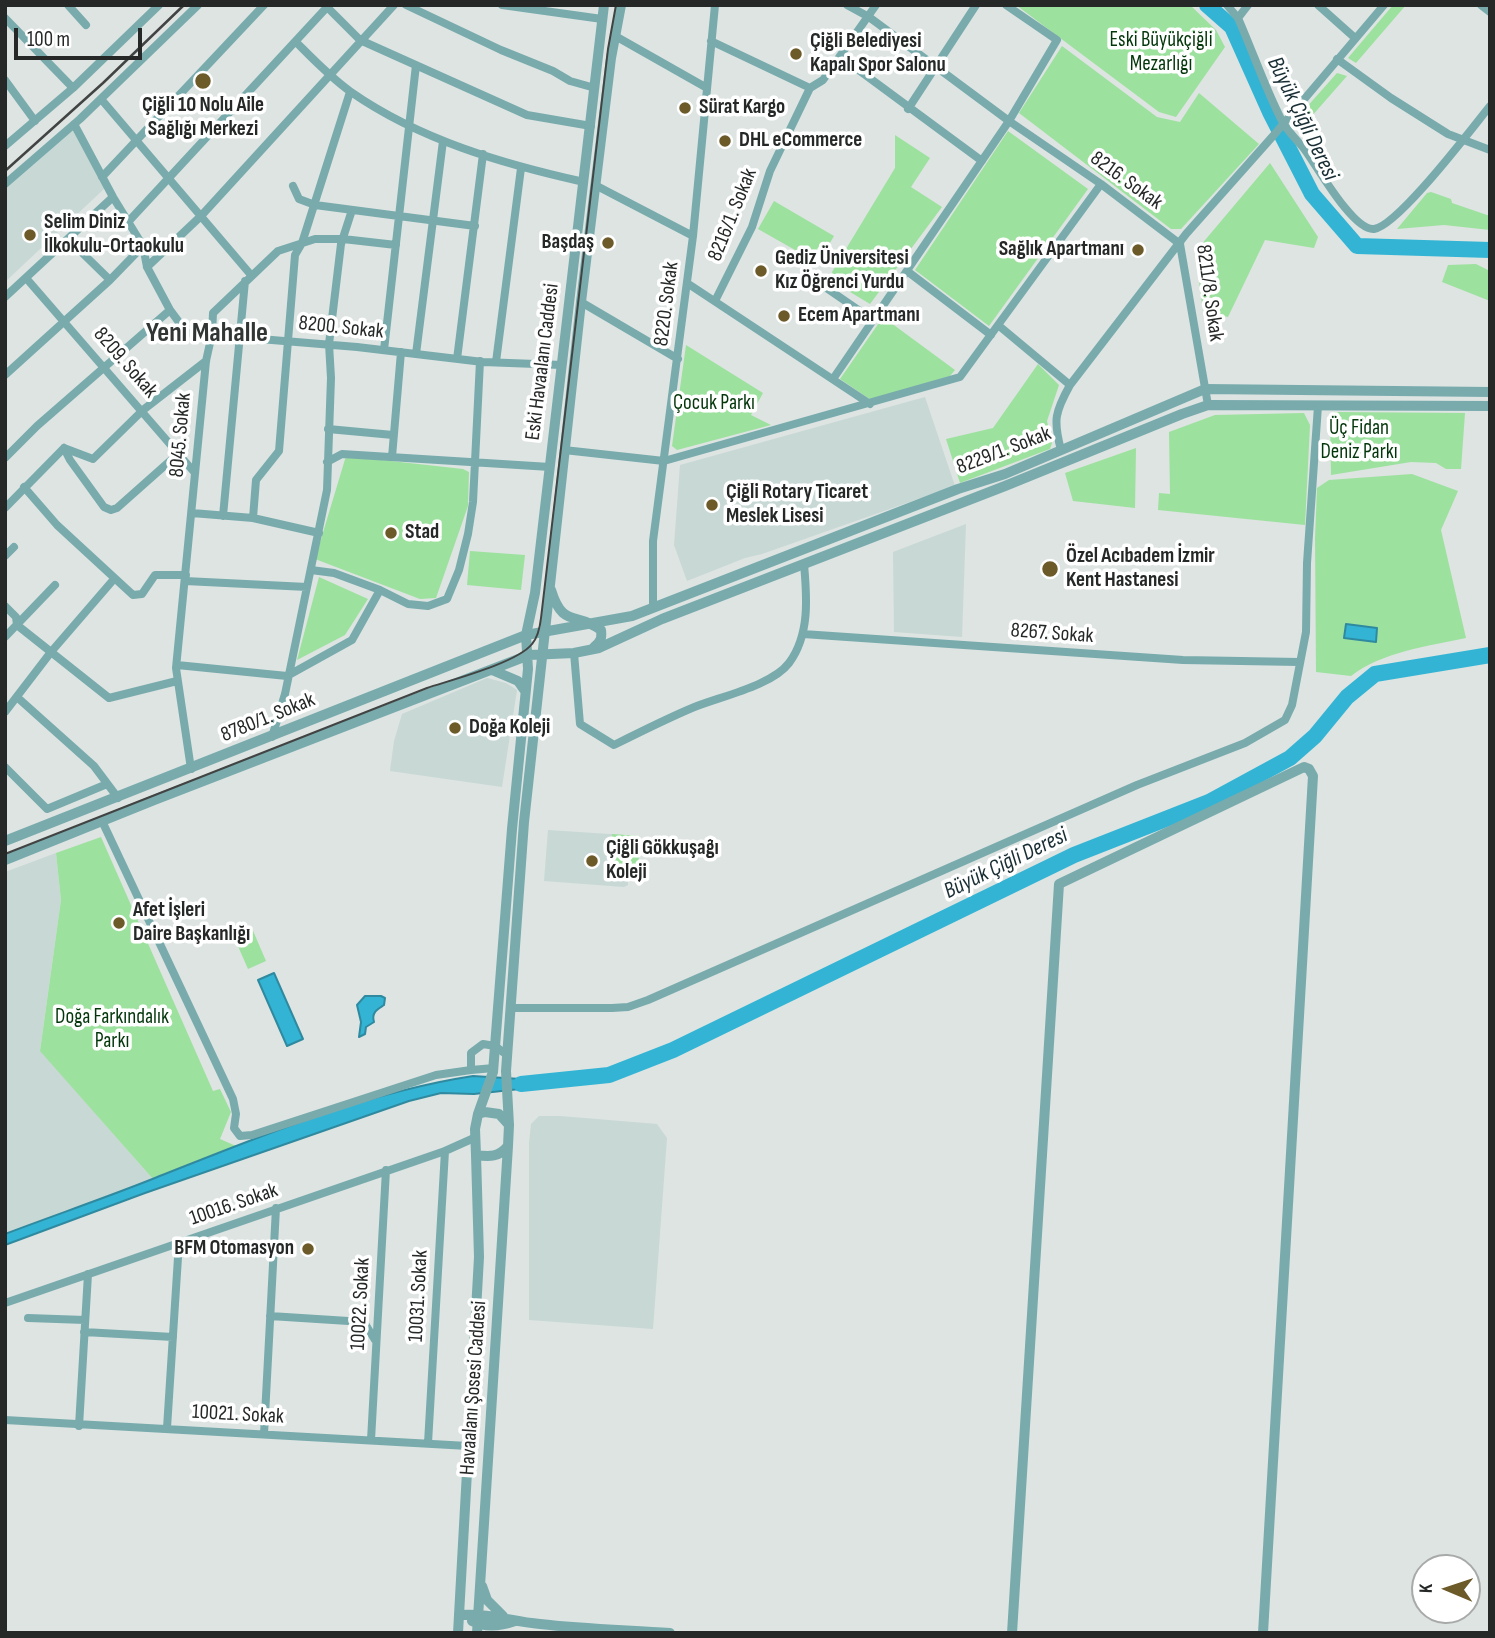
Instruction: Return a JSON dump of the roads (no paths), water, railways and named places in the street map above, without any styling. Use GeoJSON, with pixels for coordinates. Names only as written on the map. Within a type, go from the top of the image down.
{"type":"FeatureCollection","features":[{"type":"Feature","properties":{"kind":"street"},"geometry":{"type":"LineString","coordinates":[[68,5],[86,24]]}},
{"type":"Feature","properties":{"kind":"street"},"geometry":{"type":"LineString","coordinates":[[5,184],[101,99],[198,5]]}},
{"type":"Feature","properties":{"kind":"street"},"geometry":{"type":"LineString","coordinates":[[102,177],[264,5]]}},
{"type":"Feature","properties":{"kind":"street"},"geometry":{"type":"LineString","coordinates":[[147,267],[201,216],[394,5]]}},
{"type":"Feature","properties":{"kind":"street"},"geometry":{"type":"LineString","coordinates":[[406,5],[570,81],[595,88]]}},
{"type":"Feature","properties":{"kind":"street"},"geometry":{"type":"LineString","coordinates":[[502,5],[547,9],[602,19]]}},
{"type":"Feature","properties":{"kind":"street","name":"Eski Havaalanı Caddesi"},"geometry":{"type":"LineString","coordinates":[[478,1114],[494,1070],[529,655],[526,635],[536,593],[604,5]]}},
{"type":"Feature","properties":{"kind":"street","name":"Eski Havaalanı Caddesi"},"geometry":{"type":"LineString","coordinates":[[509,1125],[506,1071],[518,884],[581,302],[611,58],[621,5]]}},
{"type":"Feature","properties":{"kind":"street","name":"8220. Sokak"},"geometry":{"type":"LineString","coordinates":[[653,607],[653,541],[693,236],[715,5]]}},
{"type":"Feature","properties":{"kind":"street","name":"8216. Sokak"},"geometry":{"type":"LineString","coordinates":[[847,5],[869,17],[1180,244]]}},
{"type":"Feature","properties":{"kind":"street","name":"8216/1. Sokak"},"geometry":{"type":"LineString","coordinates":[[715,301],[751,227],[770,171],[810,88],[822,80],[841,57],[876,5]]}},
{"type":"Feature","properties":{"kind":"street"},"geometry":{"type":"LineString","coordinates":[[908,109],[976,5]]}},
{"type":"Feature","properties":{"kind":"street"},"geometry":{"type":"LineString","coordinates":[[833,379],[1009,121],[1057,40],[1006,5]]}},
{"type":"Feature","properties":{"kind":"street"},"geometry":{"type":"LineString","coordinates":[[1227,5],[1238,18],[1283,123],[1306,151],[1340,203],[1365,227],[1373,229],[1382,225],[1412,200],[1490,106]]}},
{"type":"Feature","properties":{"kind":"street"},"geometry":{"type":"LineString","coordinates":[[1238,18],[1248,5]]}},
{"type":"Feature","properties":{"kind":"street"},"geometry":{"type":"LineString","coordinates":[[1318,5],[1355,38]]}},
{"type":"Feature","properties":{"kind":"street","name":"8211/8. Sokak"},"geometry":{"type":"LineString","coordinates":[[1208,405],[1180,244],[1384,5]]}},
{"type":"Feature","properties":{"kind":"street"},"geometry":{"type":"LineString","coordinates":[[1481,5],[1490,12]]}},
{"type":"Feature","properties":{"kind":"street"},"geometry":{"type":"LineString","coordinates":[[128,222],[327,6],[360,40],[527,114],[591,126]]}},
{"type":"Feature","properties":{"kind":"street"},"geometry":{"type":"LineString","coordinates":[[5,146],[73,88],[155,7]]}},
{"type":"Feature","properties":{"kind":"street"},"geometry":{"type":"LineString","coordinates":[[5,18],[73,88]]}},
{"type":"Feature","properties":{"kind":"street"},"geometry":{"type":"LineString","coordinates":[[617,37],[707,88]]}},
{"type":"Feature","properties":{"kind":"street"},"geometry":{"type":"LineString","coordinates":[[711,41],[810,88]]}},
{"type":"Feature","properties":{"kind":"street"},"geometry":{"type":"LineString","coordinates":[[296,42],[351,92],[409,127],[521,168],[584,182]]}},
{"type":"Feature","properties":{"kind":"street"},"geometry":{"type":"LineString","coordinates":[[841,57],[982,161]]}},
{"type":"Feature","properties":{"kind":"street"},"geometry":{"type":"LineString","coordinates":[[1337,59],[1448,134],[1490,150]]}},
{"type":"Feature","properties":{"kind":"street"},"geometry":{"type":"LineString","coordinates":[[384,350],[416,65]]}},
{"type":"Feature","properties":{"kind":"street"},"geometry":{"type":"LineString","coordinates":[[5,80],[35,121]]}},
{"type":"Feature","properties":{"kind":"street"},"geometry":{"type":"LineString","coordinates":[[253,518],[256,480],[279,451],[295,255],[302,243],[351,92]]}},
{"type":"Feature","properties":{"kind":"street"},"geometry":{"type":"LineString","coordinates":[[101,99],[201,216],[248,278],[223,516]]}},
{"type":"Feature","properties":{"kind":"street","name":"8200. Sokak"},"geometry":{"type":"LineString","coordinates":[[74,124],[143,246],[147,267],[170,310],[187,333],[329,344],[480,361],[562,365]]}},
{"type":"Feature","properties":{"kind":"street"},"geometry":{"type":"LineString","coordinates":[[416,354],[443,141]]}},
{"type":"Feature","properties":{"kind":"street"},"geometry":{"type":"LineString","coordinates":[[457,359],[483,154]]}},
{"type":"Feature","properties":{"kind":"street"},"geometry":{"type":"LineString","coordinates":[[496,362],[521,168]]}},
{"type":"Feature","properties":{"kind":"street"},"geometry":{"type":"LineString","coordinates":[[564,450],[664,461],[960,377],[1101,184]]}},
{"type":"Feature","properties":{"kind":"street"},"geometry":{"type":"LineString","coordinates":[[595,185],[693,236]]}},
{"type":"Feature","properties":{"kind":"street"},"geometry":{"type":"LineString","coordinates":[[293,186],[299,199],[315,205],[475,226]]}},
{"type":"Feature","properties":{"kind":"street"},"geometry":{"type":"LineString","coordinates":[[5,297],[113,197]]}},
{"type":"Feature","properties":{"kind":"street"},"geometry":{"type":"LineString","coordinates":[[272,737],[285,694],[327,490],[331,378],[329,344],[343,239],[352,210]]}},
{"type":"Feature","properties":{"kind":"street"},"geometry":{"type":"LineString","coordinates":[[68,239],[110,280]]}},
{"type":"Feature","properties":{"kind":"street","name":"8045. Sokak"},"geometry":{"type":"LineString","coordinates":[[191,769],[177,681],[177,664],[213,313],[278,251],[315,239],[396,245]]}},
{"type":"Feature","properties":{"kind":"street"},"geometry":{"type":"LineString","coordinates":[[1061,450],[1055,425],[1057,408],[1070,385],[1180,244]]}},
{"type":"Feature","properties":{"kind":"street"},"geometry":{"type":"LineString","coordinates":[[5,375],[110,280],[143,246]]}},
{"type":"Feature","properties":{"kind":"street"},"geometry":{"type":"LineString","coordinates":[[907,271],[991,335]]}},
{"type":"Feature","properties":{"kind":"street","name":"8209. Sokak"},"geometry":{"type":"LineString","coordinates":[[26,278],[195,473]]}},
{"type":"Feature","properties":{"kind":"street"},"geometry":{"type":"LineString","coordinates":[[687,283],[870,404]]}},
{"type":"Feature","properties":{"kind":"street"},"geometry":{"type":"LineString","coordinates":[[822,285],[873,320]]}},
{"type":"Feature","properties":{"kind":"street"},"geometry":{"type":"LineString","coordinates":[[581,302],[678,359]]}},
{"type":"Feature","properties":{"kind":"street"},"geometry":{"type":"LineString","coordinates":[[5,458],[37,426],[170,310]]}},
{"type":"Feature","properties":{"kind":"street"},"geometry":{"type":"LineString","coordinates":[[998,325],[1070,385]]}},
{"type":"Feature","properties":{"kind":"street"},"geometry":{"type":"LineString","coordinates":[[392,457],[401,352]]}},
{"type":"Feature","properties":{"kind":"street"},"geometry":{"type":"LineString","coordinates":[[64,448],[93,459],[143,410],[206,361]]}},
{"type":"Feature","properties":{"kind":"street"},"geometry":{"type":"LineString","coordinates":[[310,570],[334,573],[408,604],[428,606],[447,598],[459,570],[473,502],[480,361]]}},
{"type":"Feature","properties":{"kind":"street","name":"8229/1. Sokak"},"geometry":{"type":"LineString","coordinates":[[545,633],[632,616],[958,489],[1005,474],[1205,389],[1490,392]]}},
{"type":"Feature","properties":{"kind":"street","name":"8229/1. Sokak"},"geometry":{"type":"LineString","coordinates":[[5,860],[529,655],[575,653],[624,638],[662,619],[1208,405],[1490,406]]}},
{"type":"Feature","properties":{"kind":"street"},"geometry":{"type":"LineString","coordinates":[[510,1008],[612,1009],[644,1001],[1137,785],[1245,743],[1285,720],[1292,705],[1306,632],[1307,563],[1318,406]]}},
{"type":"Feature","properties":{"kind":"street"},"geometry":{"type":"LineString","coordinates":[[328,429],[393,435]]}},
{"type":"Feature","properties":{"kind":"street"},"geometry":{"type":"LineString","coordinates":[[64,448],[104,507],[111,510],[117,508],[179,453]]}},
{"type":"Feature","properties":{"kind":"street"},"geometry":{"type":"LineString","coordinates":[[5,508],[64,448]]}},
{"type":"Feature","properties":{"kind":"street"},"geometry":{"type":"LineString","coordinates":[[327,461],[342,454],[550,467]]}},
{"type":"Feature","properties":{"kind":"street"},"geometry":{"type":"LineString","coordinates":[[24,487],[57,526],[134,595],[142,594],[155,575],[307,587]]}},
{"type":"Feature","properties":{"kind":"street"},"geometry":{"type":"LineString","coordinates":[[192,513],[253,518],[319,533]]}},
{"type":"Feature","properties":{"kind":"street"},"geometry":{"type":"LineString","coordinates":[[5,556],[14,547]]}},
{"type":"Feature","properties":{"kind":"street"},"geometry":{"type":"LineString","coordinates":[[575,653],[580,724],[614,745],[695,707],[766,680],[788,664],[803,634],[807,598],[804,564]]}},
{"type":"Feature","properties":{"kind":"street"},"geometry":{"type":"LineString","coordinates":[[5,712],[51,652],[114,579]]}},
{"type":"Feature","properties":{"kind":"street"},"geometry":{"type":"LineString","coordinates":[[5,637],[55,585]]}},
{"type":"Feature","properties":{"kind":"street"},"geometry":{"type":"LineString","coordinates":[[549,586],[557,609],[568,618],[593,624],[600,630],[600,643],[591,650]]}},
{"type":"Feature","properties":{"kind":"street"},"geometry":{"type":"LineString","coordinates":[[177,664],[287,676],[352,640],[380,590]]}},
{"type":"Feature","properties":{"kind":"street"},"geometry":{"type":"LineString","coordinates":[[5,606],[16,617],[17,625],[109,698],[177,681]]}},
{"type":"Feature","properties":{"kind":"street","name":"8780/1. Sokak"},"geometry":{"type":"LineString","coordinates":[[5,841],[526,635],[545,633]]}},
{"type":"Feature","properties":{"kind":"street","name":"8267. Sokak"},"geometry":{"type":"LineString","coordinates":[[803,634],[1183,660],[1299,662]]}},
{"type":"Feature","properties":{"kind":"street"},"geometry":{"type":"LineString","coordinates":[[491,670],[518,681],[525,691]]}},
{"type":"Feature","properties":{"kind":"street"},"geometry":{"type":"LineString","coordinates":[[18,698],[94,766],[118,798]]}},
{"type":"Feature","properties":{"kind":"street"},"geometry":{"type":"LineString","coordinates":[[5,767],[47,809],[107,784]]}},
{"type":"Feature","properties":{"kind":"street"},"geometry":{"type":"LineString","coordinates":[[1012,1633],[1059,884],[1304,767],[1309,769],[1313,776],[1263,1633]]}},
{"type":"Feature","properties":{"kind":"street"},"geometry":{"type":"LineString","coordinates":[[102,821],[233,1098],[236,1114],[234,1128],[240,1136],[252,1135],[436,1074],[494,1070]]}},
{"type":"Feature","properties":{"kind":"street"},"geometry":{"type":"LineString","coordinates":[[471,1070],[471,1054],[484,1044],[495,1046],[507,1055]]}},
{"type":"Feature","properties":{"kind":"street"},"geometry":{"type":"LineString","coordinates":[[478,1114],[499,1114],[509,1125],[508,1146],[497,1155],[476,1155],[474,1138],[478,1114]]}},
{"type":"Feature","properties":{"kind":"street","name":"10016. Sokak"},"geometry":{"type":"LineString","coordinates":[[5,1303],[445,1151],[474,1138]]}},
{"type":"Feature","properties":{"kind":"street","name":"Havaalanı Şosesi Caddesi"},"geometry":{"type":"LineString","coordinates":[[477,1624],[508,1146]]}},
{"type":"Feature","properties":{"kind":"street","name":"10031. Sokak"},"geometry":{"type":"LineString","coordinates":[[428,1443],[445,1151]]}},
{"type":"Feature","properties":{"kind":"street","name":"Havaalanı Şosesi Caddesi"},"geometry":{"type":"LineString","coordinates":[[458,1633],[479,1257],[476,1155]]}},
{"type":"Feature","properties":{"kind":"street","name":"10022. Sokak"},"geometry":{"type":"LineString","coordinates":[[371,1440],[386,1170]]}},
{"type":"Feature","properties":{"kind":"street"},"geometry":{"type":"LineString","coordinates":[[264,1434],[276,1209]]}},
{"type":"Feature","properties":{"kind":"street"},"geometry":{"type":"LineString","coordinates":[[167,1428],[179,1242]]}},
{"type":"Feature","properties":{"kind":"street"},"geometry":{"type":"LineString","coordinates":[[79,1426],[88,1274]]}},
{"type":"Feature","properties":{"kind":"street"},"geometry":{"type":"LineString","coordinates":[[270,1317],[364,1322],[376,1342]]}},
{"type":"Feature","properties":{"kind":"street"},"geometry":{"type":"LineString","coordinates":[[28,1318],[85,1320]]}},
{"type":"Feature","properties":{"kind":"street"},"geometry":{"type":"LineString","coordinates":[[84,1332],[173,1337]]}},
{"type":"Feature","properties":{"kind":"street","name":"10021. Sokak"},"geometry":{"type":"LineString","coordinates":[[5,1420],[468,1446]]}},
{"type":"Feature","properties":{"kind":"street"},"geometry":{"type":"LineString","coordinates":[[481,1584],[487,1600],[503,1621]]}},
{"type":"Feature","properties":{"kind":"street"},"geometry":{"type":"LineString","coordinates":[[459,1615],[477,1624],[516,1621],[670,1633]]}},
{"type":"Feature","properties":{"kind":"street"},"geometry":{"type":"LineString","coordinates":[[492,1633],[503,1621]]}},
{"type":"Feature","properties":{"kind":"water"},"geometry":{"type":"Polygon","coordinates":[[[1346,624],[1377,628],[1376,642],[1344,638],[1346,624]]]}},
{"type":"Feature","properties":{"kind":"water"},"geometry":{"type":"Polygon","coordinates":[[[274,973],[303,1039],[287,1046],[258,980],[274,973]]]}},
{"type":"Feature","properties":{"kind":"water"},"geometry":{"type":"Polygon","coordinates":[[[365,996],[381,996],[385,998],[384,1005],[374,1013],[374,1022],[366,1027],[365,1034],[359,1037],[361,1022],[357,1005],[365,996]]]}},
{"type":"Feature","properties":{"kind":"water"},"geometry":{"type":"Polygon","coordinates":[[[473,1076],[521,1079],[520,1089],[474,1094],[441,1093],[409,1101],[5,1245],[5,1234],[272,1132],[391,1093],[473,1076]]]}},
{"type":"Feature","properties":{"kind":"waterway","name":"Büyük Çiğli Deresi"},"geometry":{"type":"LineString","coordinates":[[1207,5],[1232,27],[1270,112],[1312,194],[1357,246],[1490,250]]}},
{"type":"Feature","properties":{"kind":"waterway","name":"Büyük Çiğli Deresi"},"geometry":{"type":"LineString","coordinates":[[521,1084],[609,1075],[673,1050],[1074,855],[1209,802],[1290,758],[1315,736],[1347,697],[1375,674],[1490,655]]}},
{"type":"Feature","properties":{"kind":"tram line"},"geometry":{"type":"LineString","coordinates":[[5,854],[427,688],[499,664],[524,651],[534,641],[541,621],[608,49],[616,5]]}},
{"type":"Feature","properties":{"kind":"railway"},"geometry":{"type":"LineString","coordinates":[[5,171],[103,83],[184,5]]}},
{"type":"Feature","properties":{"kind":"place","name":"Çiğli Belediyesi Kapalı Spor Salonu"},"geometry":{"type":"Point","coordinates":[796,54]}},
{"type":"Feature","properties":{"kind":"place","name":"Çiğli 10 Nolu Aile Sağlığı Merkezi"},"geometry":{"type":"Point","coordinates":[203,81]}},
{"type":"Feature","properties":{"kind":"place","name":"Sürat Kargo"},"geometry":{"type":"Point","coordinates":[685,108]}},
{"type":"Feature","properties":{"kind":"place","name":"DHL eCommerce"},"geometry":{"type":"Point","coordinates":[725,141]}},
{"type":"Feature","properties":{"kind":"place","name":"Selim Diniz İlkokulu-Ortaokulu"},"geometry":{"type":"Point","coordinates":[30,235]}},
{"type":"Feature","properties":{"kind":"place","name":"Başdaş"},"geometry":{"type":"Point","coordinates":[608,243]}},
{"type":"Feature","properties":{"kind":"place","name":"Sağlık Apartmanı"},"geometry":{"type":"Point","coordinates":[1138,250]}},
{"type":"Feature","properties":{"kind":"place","name":"Gediz Üniversitesi Kız Öğrenci Yurdu"},"geometry":{"type":"Point","coordinates":[761,271]}},
{"type":"Feature","properties":{"kind":"place","name":"Ecem Apartmanı"},"geometry":{"type":"Point","coordinates":[784,316]}},
{"type":"Feature","properties":{"kind":"place","name":"Çiğli Rotary Ticaret Meslek Lisesi"},"geometry":{"type":"Point","coordinates":[712,505]}},
{"type":"Feature","properties":{"kind":"place","name":"Stad"},"geometry":{"type":"Point","coordinates":[391,533]}},
{"type":"Feature","properties":{"kind":"place","name":"Özel Acıbadem İzmir Kent Hastanesi"},"geometry":{"type":"Point","coordinates":[1050,569]}},
{"type":"Feature","properties":{"kind":"place","name":"Doğa Koleji"},"geometry":{"type":"Point","coordinates":[455,728]}},
{"type":"Feature","properties":{"kind":"place","name":"Çiĝli Gökkuşaĝı Koleji"},"geometry":{"type":"Point","coordinates":[592,861]}},
{"type":"Feature","properties":{"kind":"place","name":"Afet İşleri Daire Başkanlığı"},"geometry":{"type":"Point","coordinates":[119,923]}},
{"type":"Feature","properties":{"kind":"place","name":"BFM Otomasyon"},"geometry":{"type":"Point","coordinates":[308,1249]}},
{"type":"Feature","properties":{"kind":"district","name":"Yeni Mahalle"},"geometry":{"type":"Point","coordinates":[207,334]}},
{"type":"Feature","properties":{"kind":"park label","name":"Eski Büyükçiğli Mezarlığı"},"geometry":{"type":"Point","coordinates":[1161,53]}},
{"type":"Feature","properties":{"kind":"park label","name":"Çocuk Parkı"},"geometry":{"type":"Point","coordinates":[714,404]}},
{"type":"Feature","properties":{"kind":"park label","name":"Üç Fidan Deniz Parkı"},"geometry":{"type":"Point","coordinates":[1359,441]}},
{"type":"Feature","properties":{"kind":"park label","name":"Doğa Farkındalık Parkı"},"geometry":{"type":"Point","coordinates":[112,1030]}}]}
